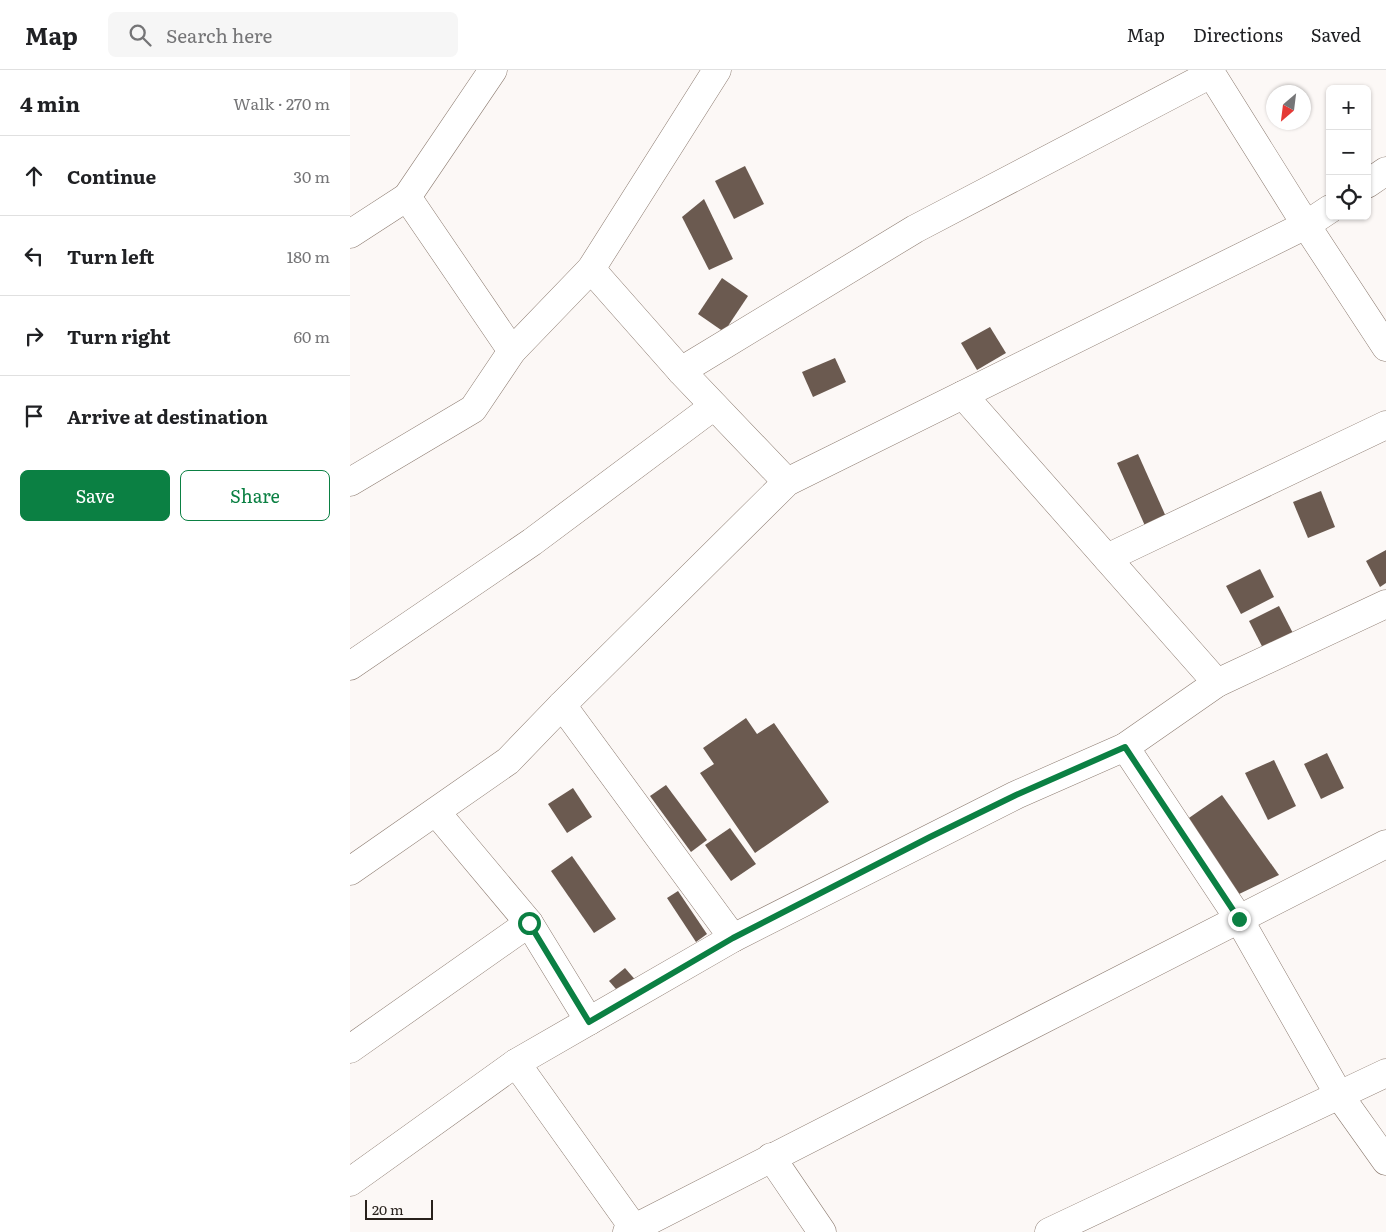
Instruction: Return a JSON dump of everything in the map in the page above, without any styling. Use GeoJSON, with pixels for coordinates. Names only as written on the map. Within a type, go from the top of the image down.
{"type":"FeatureCollection","features":[{"type":"Feature","properties":{"kind":"street"},"geometry":{"type":"LineString","coordinates":[[350,234],[407,196],[493,70]]}},
{"type":"Feature","properties":{"kind":"street"},"geometry":{"type":"LineString","coordinates":[[350,482],[473,409],[512,351],[591,269],[719,72]]}},
{"type":"Feature","properties":{"kind":"street"},"geometry":{"type":"LineString","coordinates":[[681,371],[915,229],[1210,72],[1306,225],[1386,346]]}},
{"type":"Feature","properties":{"kind":"street"},"geometry":{"type":"LineString","coordinates":[[1371,181],[1386,171]]}},
{"type":"Feature","properties":{"kind":"street"},"geometry":{"type":"LineString","coordinates":[[407,196],[512,351]]}},
{"type":"Feature","properties":{"kind":"street"},"geometry":{"type":"LineString","coordinates":[[350,872],[508,761],[787,482],[1306,225],[1326,212]]}},
{"type":"Feature","properties":{"kind":"street"},"geometry":{"type":"LineString","coordinates":[[591,269],[681,371],[787,482]]}},
{"type":"Feature","properties":{"kind":"street"},"geometry":{"type":"LineString","coordinates":[[963,395],[1217,683]]}},
{"type":"Feature","properties":{"kind":"street"},"geometry":{"type":"LineString","coordinates":[[350,666],[532,542],[714,406]]}},
{"type":"Feature","properties":{"kind":"street"},"geometry":{"type":"LineString","coordinates":[[1107,558],[1386,425]]}},
{"type":"Feature","properties":{"kind":"street"},"geometry":{"type":"LineString","coordinates":[[350,1182],[516,1063],[733,938],[1016,795],[1125,747],[1217,683],[1386,604]]}},
{"type":"Feature","properties":{"kind":"street"},"geometry":{"type":"LineString","coordinates":[[562,705],[733,938]]}},
{"type":"Feature","properties":{"kind":"street"},"geometry":{"type":"LineString","coordinates":[[1125,747],[1239,919],[1339,1095],[1386,1161]]}},
{"type":"Feature","properties":{"kind":"street"},"geometry":{"type":"LineString","coordinates":[[436,812],[529,923],[589,1022]]}},
{"type":"Feature","properties":{"kind":"street"},"geometry":{"type":"LineString","coordinates":[[516,1063],[630,1230],[1386,844]]}},
{"type":"Feature","properties":{"kind":"street"},"geometry":{"type":"LineString","coordinates":[[350,1049],[529,923]]}},
{"type":"Feature","properties":{"kind":"street"},"geometry":{"type":"LineString","coordinates":[[1049,1232],[1386,1073]]}},
{"type":"Feature","properties":{"kind":"street"},"geometry":{"type":"LineString","coordinates":[[771,1157],[822,1232]]}},
{"type":"Feature","properties":{"kind":"building"},"geometry":{"type":"Polygon","coordinates":[[[745,166],[764,204],[734,219],[715,181],[745,166]]]}},
{"type":"Feature","properties":{"kind":"building"},"geometry":{"type":"Polygon","coordinates":[[[704,199],[733,259],[709,270],[682,217],[704,199]]]}},
{"type":"Feature","properties":{"kind":"building"},"geometry":{"type":"Polygon","coordinates":[[[722,278],[748,296],[724,332],[698,314],[722,278]]]}},
{"type":"Feature","properties":{"kind":"building"},"geometry":{"type":"Polygon","coordinates":[[[990,327],[1006,353],[977,370],[961,343],[990,327]]]}},
{"type":"Feature","properties":{"kind":"building"},"geometry":{"type":"Polygon","coordinates":[[[835,358],[846,382],[813,397],[802,372],[835,358]]]}},
{"type":"Feature","properties":{"kind":"building"},"geometry":{"type":"Polygon","coordinates":[[[1138,454],[1167,519],[1146,528],[1117,463],[1138,454]]]}},
{"type":"Feature","properties":{"kind":"building"},"geometry":{"type":"Polygon","coordinates":[[[1321,491],[1335,527],[1308,538],[1293,502],[1321,491]]]}},
{"type":"Feature","properties":{"kind":"building"},"geometry":{"type":"Polygon","coordinates":[[[1386,550],[1386,583],[1380,587],[1366,561],[1386,550]]]}},
{"type":"Feature","properties":{"kind":"building"},"geometry":{"type":"Polygon","coordinates":[[[1260,569],[1274,597],[1241,614],[1226,586],[1260,569]]]}},
{"type":"Feature","properties":{"kind":"building"},"geometry":{"type":"Polygon","coordinates":[[[1279,606],[1297,641],[1267,656],[1249,621],[1279,606]]]}},
{"type":"Feature","properties":{"kind":"building"},"geometry":{"type":"Polygon","coordinates":[[[746,718],[757,734],[774,723],[829,802],[755,853],[700,773],[714,764],[703,748],[746,718]]]}},
{"type":"Feature","properties":{"kind":"building"},"geometry":{"type":"Polygon","coordinates":[[[1327,753],[1344,788],[1321,799],[1304,764],[1327,753]]]}},
{"type":"Feature","properties":{"kind":"building"},"geometry":{"type":"Polygon","coordinates":[[[1274,760],[1296,806],[1268,820],[1245,773],[1274,760]]]}},
{"type":"Feature","properties":{"kind":"building"},"geometry":{"type":"Polygon","coordinates":[[[666,785],[707,840],[691,852],[650,796],[666,785]]]}},
{"type":"Feature","properties":{"kind":"building"},"geometry":{"type":"Polygon","coordinates":[[[573,788],[592,817],[567,833],[548,804],[573,788]]]}},
{"type":"Feature","properties":{"kind":"building"},"geometry":{"type":"Polygon","coordinates":[[[1222,795],[1279,875],[1237,895],[1186,820],[1222,795]]]}},
{"type":"Feature","properties":{"kind":"building"},"geometry":{"type":"Polygon","coordinates":[[[730,828],[756,864],[731,881],[705,845],[730,828]]]}},
{"type":"Feature","properties":{"kind":"building"},"geometry":{"type":"Polygon","coordinates":[[[572,856],[616,919],[594,933],[551,871],[572,856]]]}},
{"type":"Feature","properties":{"kind":"building"},"geometry":{"type":"Polygon","coordinates":[[[678,891],[707,934],[696,942],[667,898],[678,891]]]}},
{"type":"Feature","properties":{"kind":"building"},"geometry":{"type":"Polygon","coordinates":[[[625,968],[638,983],[622,996],[609,981],[625,968]]]}},
{"type":"Feature","properties":{"kind":"route"},"geometry":{"type":"LineString","coordinates":[[529,923],[589,1022],[733,938],[1016,795],[1125,747],[1239,919]]}}]}
